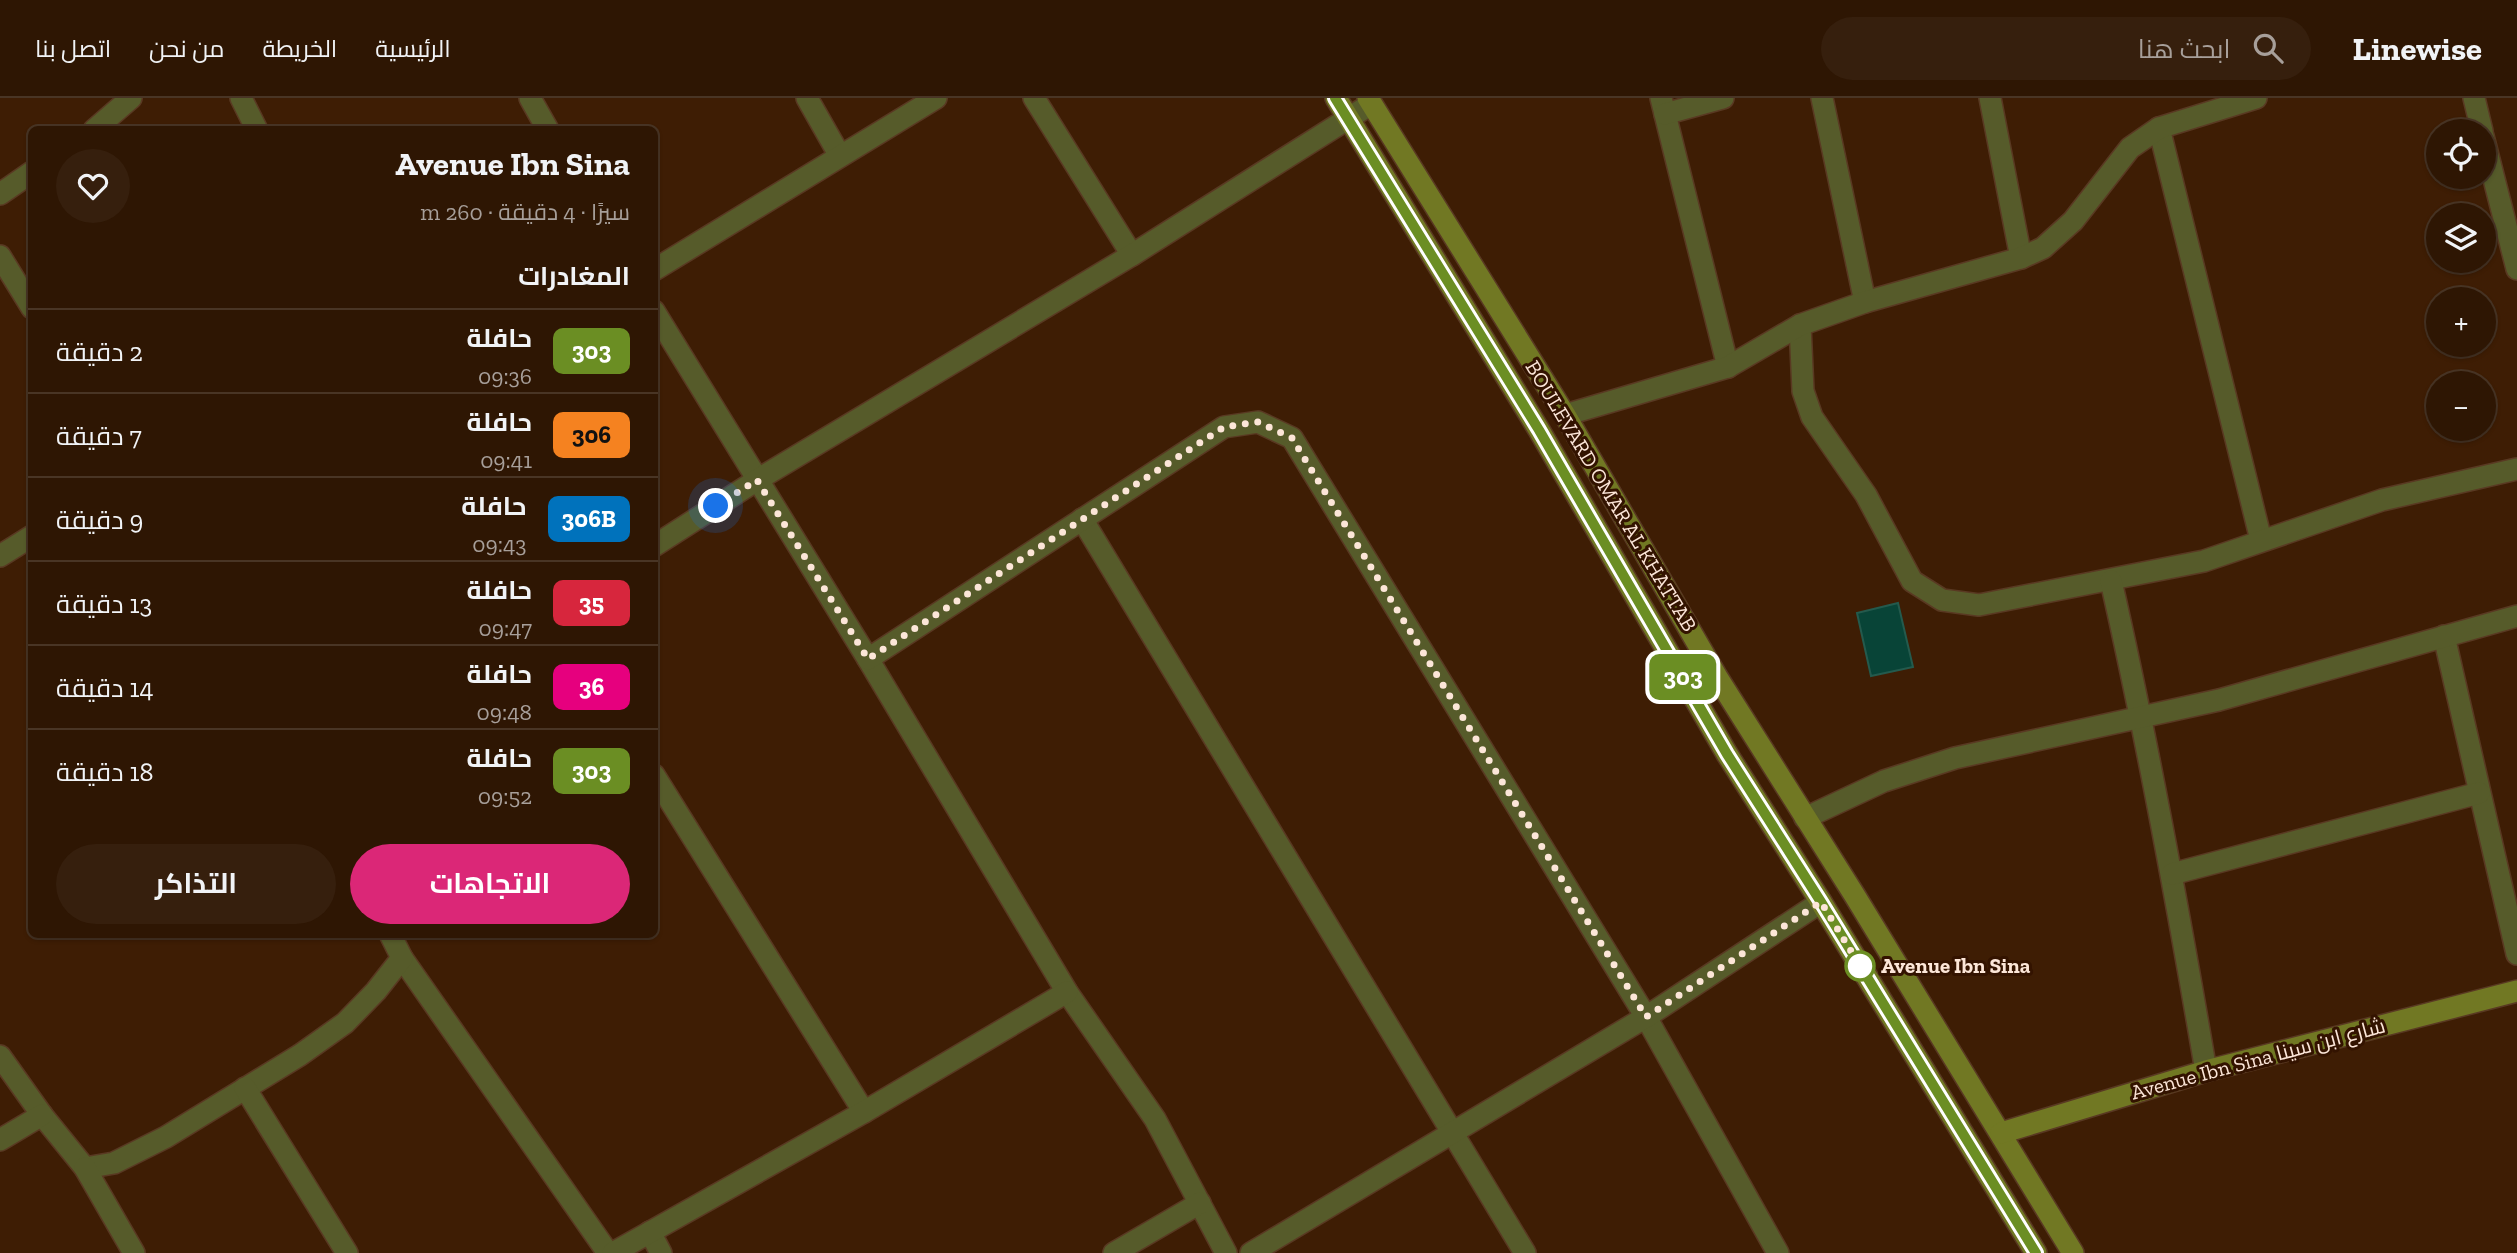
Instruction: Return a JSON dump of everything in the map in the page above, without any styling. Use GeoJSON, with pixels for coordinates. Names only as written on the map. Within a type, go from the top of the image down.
{"type":"FeatureCollection","features":[{"type":"Feature","properties":{"kind":"street"},"geometry":{"type":"LineString","coordinates":[[99,126],[131,98]]}},
{"type":"Feature","properties":{"kind":"street"},"geometry":{"type":"LineString","coordinates":[[241,98],[255,126]]}},
{"type":"Feature","properties":{"kind":"street"},"geometry":{"type":"LineString","coordinates":[[530,98],[546,126]]}},
{"type":"Feature","properties":{"kind":"street"},"geometry":{"type":"LineString","coordinates":[[807,98],[841,156]]}},
{"type":"Feature","properties":{"kind":"street"},"geometry":{"type":"LineString","coordinates":[[658,268],[936,98]]}},
{"type":"Feature","properties":{"kind":"street"},"geometry":{"type":"LineString","coordinates":[[1034,98],[1132,255]]}},
{"type":"Feature","properties":{"kind":"street","name":"BOULEVARD OMAR AL KHATTAB"},"geometry":{"type":"LineString","coordinates":[[1336,98],[1539,430],[1727,754],[2036,1253]]}},
{"type":"Feature","properties":{"kind":"street"},"geometry":{"type":"LineString","coordinates":[[1723,98],[1663,106],[1728,367]]}},
{"type":"Feature","properties":{"kind":"street"},"geometry":{"type":"LineString","coordinates":[[1822,98],[1865,302]]}},
{"type":"Feature","properties":{"kind":"street"},"geometry":{"type":"LineString","coordinates":[[1990,98],[2021,258]]}},
{"type":"Feature","properties":{"kind":"street"},"geometry":{"type":"LineString","coordinates":[[1565,415],[1728,367],[1800,326],[1865,302],[2021,258],[2043,248],[2073,221],[2130,148],[2159,128],[2256,98]]}},
{"type":"Feature","properties":{"kind":"street"},"geometry":{"type":"LineString","coordinates":[[2474,98],[2479,119]]}},
{"type":"Feature","properties":{"kind":"street"},"geometry":{"type":"LineString","coordinates":[[658,543],[757,480],[1132,255],[1347,118],[1369,101]]}},
{"type":"Feature","properties":{"kind":"street","name":"BOULEVARD OMAR AL KHATTAB"},"geometry":{"type":"LineString","coordinates":[[1369,101],[1565,415],[1717,677],[2073,1253]]}},
{"type":"Feature","properties":{"kind":"street"},"geometry":{"type":"LineString","coordinates":[[2159,128],[2261,540]]}},
{"type":"Feature","properties":{"kind":"street"},"geometry":{"type":"LineString","coordinates":[[2496,170],[2510,209],[2517,269]]}},
{"type":"Feature","properties":{"kind":"street"},"geometry":{"type":"LineString","coordinates":[[0,194],[28,175]]}},
{"type":"Feature","properties":{"kind":"street"},"geometry":{"type":"LineString","coordinates":[[0,256],[28,302]]}},
{"type":"Feature","properties":{"kind":"street"},"geometry":{"type":"LineString","coordinates":[[658,324],[868,659],[1068,992],[1138,1092],[1226,1253]]}},
{"type":"Feature","properties":{"kind":"street"},"geometry":{"type":"LineString","coordinates":[[1800,326],[1803,391],[1812,417],[1866,495],[1912,581],[1942,600],[1979,606],[2204,561],[2382,500],[2517,469]]}},
{"type":"Feature","properties":{"kind":"street"},"geometry":{"type":"LineString","coordinates":[[868,659],[1224,427],[1258,422],[1292,438],[1646,1017],[1778,1253]]}},
{"type":"Feature","properties":{"kind":"street"},"geometry":{"type":"LineString","coordinates":[[1082,519],[1525,1253]]}},
{"type":"Feature","properties":{"kind":"street"},"geometry":{"type":"LineString","coordinates":[[0,556],[28,538]]}},
{"type":"Feature","properties":{"kind":"street"},"geometry":{"type":"LineString","coordinates":[[2111,581],[2142,717],[2206,1071]]}},
{"type":"Feature","properties":{"kind":"street"},"geometry":{"type":"LineString","coordinates":[[1805,818],[1884,780],[1955,758],[2219,700],[2517,615]]}},
{"type":"Feature","properties":{"kind":"street"},"geometry":{"type":"LineString","coordinates":[[2444,636],[2517,954]]}},
{"type":"Feature","properties":{"kind":"street"},"geometry":{"type":"LineString","coordinates":[[658,781],[864,1112]]}},
{"type":"Feature","properties":{"kind":"street"},"geometry":{"type":"LineString","coordinates":[[2172,874],[2479,793]]}},
{"type":"Feature","properties":{"kind":"street"},"geometry":{"type":"LineString","coordinates":[[1251,1253],[1646,1017],[1821,902]]}},
{"type":"Feature","properties":{"kind":"street"},"geometry":{"type":"LineString","coordinates":[[392,938],[402,958],[610,1253],[864,1112],[1068,992]]}},
{"type":"Feature","properties":{"kind":"street"},"geometry":{"type":"LineString","coordinates":[[85,1168],[114,1163],[166,1137],[300,1055],[345,1023],[376,991],[402,958]]}},
{"type":"Feature","properties":{"kind":"street","name":"Avenue Ibn Sina شارع ابن سينا"},"geometry":{"type":"LineString","coordinates":[[2001,1133],[2206,1071],[2517,991]]}},
{"type":"Feature","properties":{"kind":"street"},"geometry":{"type":"LineString","coordinates":[[0,1056],[42,1115],[85,1168],[134,1253]]}},
{"type":"Feature","properties":{"kind":"street"},"geometry":{"type":"LineString","coordinates":[[245,1088],[347,1253]]}},
{"type":"Feature","properties":{"kind":"street"},"geometry":{"type":"LineString","coordinates":[[0,1140],[42,1115]]}},
{"type":"Feature","properties":{"kind":"street"},"geometry":{"type":"LineString","coordinates":[[1114,1253],[1200,1203]]}},
{"type":"Feature","properties":{"kind":"street"},"geometry":{"type":"LineString","coordinates":[[649,1232],[661,1253]]}},
{"type":"Feature","properties":{"kind":"building"},"geometry":{"type":"Polygon","coordinates":[[[1898,603],[1913,667],[1871,676],[1857,613],[1898,603]]]}},
{"type":"Feature","properties":{"kind":"bus line","name":"303"},"geometry":{"type":"LineString","coordinates":[[1335,98],[1539,430],[1727,754],[2036,1253]]}},
{"type":"Feature","properties":{"kind":"place","name":"Avenue Ibn Sina"},"geometry":{"type":"Point","coordinates":[1860,966]}},
{"type":"Feature","properties":{"kind":"route"},"geometry":{"type":"LineString","coordinates":[[716,506],[757,480],[868,659],[1224,427],[1258,422],[1292,438],[1646,1017],[1821,902],[1860,966]]}}]}
